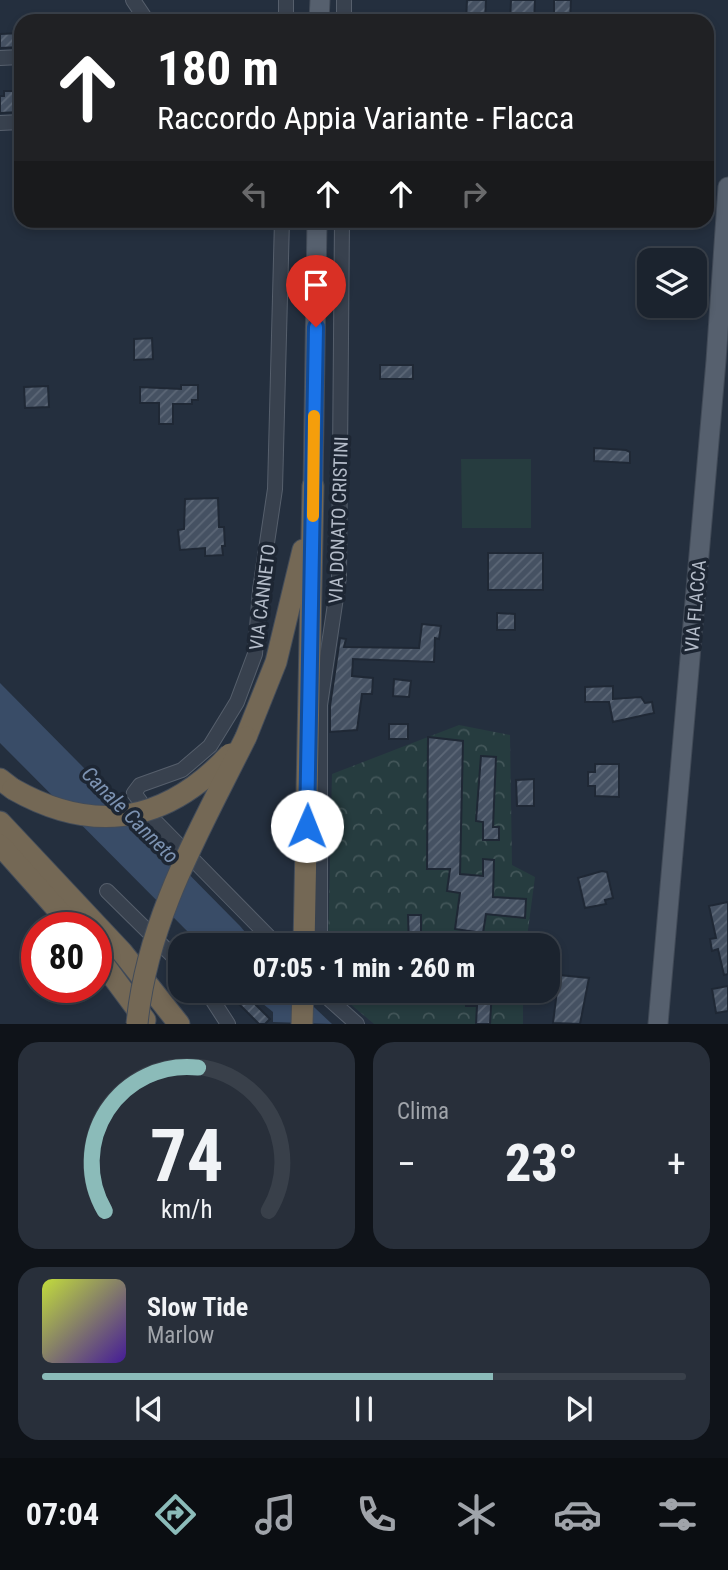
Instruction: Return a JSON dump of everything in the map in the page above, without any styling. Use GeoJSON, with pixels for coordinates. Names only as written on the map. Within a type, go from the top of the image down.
{"type":"FeatureCollection","features":[{"type":"Feature","properties":{"kind":"highway"},"geometry":{"type":"LineString","coordinates":[[304,933],[302,606],[313,486]]}},
{"type":"Feature","properties":{"kind":"highway"},"geometry":{"type":"LineString","coordinates":[[137,1024],[145,968],[162,912],[246,737],[302,606]]}},
{"type":"Feature","properties":{"kind":"highway"},"geometry":{"type":"LineString","coordinates":[[7,784],[51,808],[83,814],[108,816],[156,808],[197,788],[246,737]]}},
{"type":"Feature","properties":{"kind":"highway"},"geometry":{"type":"LineString","coordinates":[[0,822],[122,952],[179,1024]]}},
{"type":"Feature","properties":{"kind":"highway"},"geometry":{"type":"LineString","coordinates":[[0,845],[60,912]]}},
{"type":"Feature","properties":{"kind":"highway"},"geometry":{"type":"LineString","coordinates":[[112,976],[147,1024]]}},
{"type":"Feature","properties":{"kind":"highway"},"geometry":{"type":"LineString","coordinates":[[302,1024],[303,1003]]}},
{"type":"Feature","properties":{"kind":"main road","name":"VIA FLACCA"},"geometry":{"type":"LineString","coordinates":[[658,1024],[711,425],[728,187]]}},
{"type":"Feature","properties":{"kind":"main road"},"geometry":{"type":"LineString","coordinates":[[313,486],[317,228]]}},
{"type":"Feature","properties":{"kind":"street","name":"VIA CANNETO"},"geometry":{"type":"LineString","coordinates":[[265,933],[153,819],[134,793],[141,785],[169,776],[188,766],[210,746],[237,702],[255,654],[261,583],[275,489],[282,228]]}},
{"type":"Feature","properties":{"kind":"street","name":"VIA DONATO CRISTINI"},"geometry":{"type":"LineString","coordinates":[[320,933],[320,705],[339,577],[342,228]]}},
{"type":"Feature","properties":{"kind":"street"},"geometry":{"type":"LineString","coordinates":[[107,891],[168,951]]}},
{"type":"Feature","properties":{"kind":"street"},"geometry":{"type":"LineString","coordinates":[[214,1003],[228,1024]]}},
{"type":"Feature","properties":{"kind":"street"},"geometry":{"type":"LineString","coordinates":[[333,1003],[357,1024]]}},
{"type":"Feature","properties":{"kind":"green space"},"geometry":{"type":"Polygon","coordinates":[[[461,459],[531,459],[531,528],[462,528],[461,459]]]}},
{"type":"Feature","properties":{"kind":"green space"},"geometry":{"type":"Polygon","coordinates":[[[459,725],[510,735],[512,865],[535,877],[528,933],[328,933],[332,774],[459,725]]]}},
{"type":"Feature","properties":{"kind":"green space"},"geometry":{"type":"Polygon","coordinates":[[[349,1003],[523,1003],[523,1024],[374,1024],[349,1003]]]}},
{"type":"Feature","properties":{"kind":"water","name":"Canale Canneto"},"geometry":{"type":"Polygon","coordinates":[[[0,683],[246,933],[189,933],[0,743],[0,683]]]}},
{"type":"Feature","properties":{"kind":"water"},"geometry":{"type":"Polygon","coordinates":[[[262,1003],[310,1003],[332,1024],[273,1022],[273,1012],[262,1003]]]}},
{"type":"Feature","properties":{"kind":"building"},"geometry":{"type":"Polygon","coordinates":[[[467,0],[486,0],[485,14],[466,14],[467,0]]]}},
{"type":"Feature","properties":{"kind":"building"},"geometry":{"type":"Polygon","coordinates":[[[511,0],[535,0],[534,14],[510,14],[511,0]]]}},
{"type":"Feature","properties":{"kind":"building"},"geometry":{"type":"Polygon","coordinates":[[[554,0],[571,0],[570,14],[554,14],[554,0]]]}},
{"type":"Feature","properties":{"kind":"building"},"geometry":{"type":"Polygon","coordinates":[[[14,33],[14,47],[0,48],[0,34],[14,33]]]}},
{"type":"Feature","properties":{"kind":"building"},"geometry":{"type":"Polygon","coordinates":[[[4,91],[14,91],[14,112],[0,113],[0,96],[4,96],[4,91]]]}},
{"type":"Feature","properties":{"kind":"building"},"geometry":{"type":"Polygon","coordinates":[[[152,338],[153,359],[134,360],[134,339],[152,338]]]}},
{"type":"Feature","properties":{"kind":"building"},"geometry":{"type":"Polygon","coordinates":[[[380,365],[413,365],[413,379],[380,379],[380,365]]]}},
{"type":"Feature","properties":{"kind":"building"},"geometry":{"type":"Polygon","coordinates":[[[181,385],[198,385],[198,400],[192,400],[192,404],[173,404],[173,424],[159,424],[159,403],[140,403],[140,387],[181,389],[181,385]]]}},
{"type":"Feature","properties":{"kind":"building"},"geometry":{"type":"Polygon","coordinates":[[[48,386],[49,407],[25,408],[24,387],[48,386]]]}},
{"type":"Feature","properties":{"kind":"building"},"geometry":{"type":"Polygon","coordinates":[[[594,448],[626,450],[630,452],[630,463],[594,461],[594,448]]]}},
{"type":"Feature","properties":{"kind":"building"},"geometry":{"type":"Polygon","coordinates":[[[218,498],[219,527],[224,527],[223,555],[205,556],[205,548],[180,550],[178,530],[184,529],[185,499],[218,498]]]}},
{"type":"Feature","properties":{"kind":"building"},"geometry":{"type":"Polygon","coordinates":[[[488,553],[543,553],[543,590],[488,590],[488,553]]]}},
{"type":"Feature","properties":{"kind":"building"},"geometry":{"type":"Polygon","coordinates":[[[497,613],[515,614],[515,630],[497,630],[497,613]]]}},
{"type":"Feature","properties":{"kind":"building"},"geometry":{"type":"Polygon","coordinates":[[[422,624],[441,626],[439,639],[435,638],[434,662],[353,659],[352,676],[373,678],[372,694],[362,694],[357,730],[330,732],[330,706],[340,638],[346,639],[344,647],[419,648],[422,624]]]}},
{"type":"Feature","properties":{"kind":"building"},"geometry":{"type":"Polygon","coordinates":[[[394,679],[411,681],[409,697],[393,696],[394,679]]]}},
{"type":"Feature","properties":{"kind":"building"},"geometry":{"type":"Polygon","coordinates":[[[613,686],[613,699],[641,697],[645,703],[652,702],[654,713],[613,722],[609,702],[585,702],[585,687],[613,686]]]}},
{"type":"Feature","properties":{"kind":"building"},"geometry":{"type":"Polygon","coordinates":[[[389,724],[408,724],[408,739],[389,739],[389,724]]]}},
{"type":"Feature","properties":{"kind":"building"},"geometry":{"type":"Polygon","coordinates":[[[428,737],[463,741],[460,874],[483,876],[483,859],[494,860],[493,897],[526,899],[525,918],[486,914],[483,933],[455,929],[460,893],[447,891],[450,869],[427,869],[428,737]]]}},
{"type":"Feature","properties":{"kind":"building"},"geometry":{"type":"Polygon","coordinates":[[[481,756],[496,757],[493,827],[499,827],[499,840],[483,840],[483,822],[476,821],[481,756]]]}},
{"type":"Feature","properties":{"kind":"building"},"geometry":{"type":"Polygon","coordinates":[[[595,764],[619,764],[619,797],[595,796],[595,786],[588,786],[588,772],[595,772],[595,764]]]}},
{"type":"Feature","properties":{"kind":"building"},"geometry":{"type":"Polygon","coordinates":[[[534,779],[534,806],[517,806],[516,780],[534,779]]]}},
{"type":"Feature","properties":{"kind":"building"},"geometry":{"type":"Polygon","coordinates":[[[607,872],[613,898],[605,900],[606,904],[585,908],[578,878],[607,872]]]}},
{"type":"Feature","properties":{"kind":"building"},"geometry":{"type":"Polygon","coordinates":[[[728,902],[728,974],[724,975],[718,949],[712,951],[710,939],[716,938],[709,906],[728,902]]]}},
{"type":"Feature","properties":{"kind":"building"},"geometry":{"type":"Polygon","coordinates":[[[408,915],[421,915],[421,933],[409,933],[408,915]]]}},
{"type":"Feature","properties":{"kind":"building"},"geometry":{"type":"Polygon","coordinates":[[[560,975],[589,978],[580,1024],[553,1023],[556,1003],[560,1003],[560,975]]]}},
{"type":"Feature","properties":{"kind":"building"},"geometry":{"type":"Polygon","coordinates":[[[728,986],[728,1011],[716,1013],[712,989],[728,986]]]}},
{"type":"Feature","properties":{"kind":"building"},"geometry":{"type":"Polygon","coordinates":[[[254,1003],[270,1019],[265,1024],[259,1024],[240,1005],[254,1003]]]}},
{"type":"Feature","properties":{"kind":"building"},"geometry":{"type":"Polygon","coordinates":[[[466,1003],[491,1003],[490,1024],[476,1024],[477,1006],[466,1006],[466,1003]]]}},
{"type":"Feature","properties":{"kind":"slow traffic"},"geometry":{"type":"LineString","coordinates":[[313,516],[314,416]]}},
{"type":"Feature","properties":{"kind":"route"},"geometry":{"type":"LineString","coordinates":[[307,826],[316,327]]}}]}
